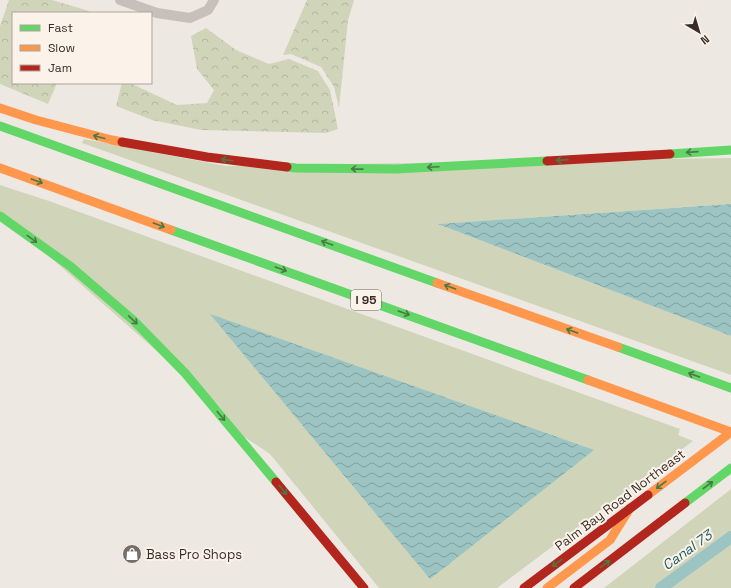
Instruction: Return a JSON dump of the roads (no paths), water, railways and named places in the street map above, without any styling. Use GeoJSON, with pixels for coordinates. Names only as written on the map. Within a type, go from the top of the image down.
{"type":"FeatureCollection","features":[{"type":"Feature","properties":{"kind":"main road"},"geometry":{"type":"LineString","coordinates":[[0,108],[36,120],[112,140],[207,158],[296,168],[396,169],[731,150]]}},
{"type":"Feature","properties":{"kind":"main road"},"geometry":{"type":"LineString","coordinates":[[0,126],[731,388]]}},
{"type":"Feature","properties":{"kind":"main road","name":"I 95"},"geometry":{"type":"LineString","coordinates":[[0,168],[731,432]]}},
{"type":"Feature","properties":{"kind":"main road"},"geometry":{"type":"LineString","coordinates":[[0,216],[75,271],[133,320],[185,373],[364,588]]}},
{"type":"Feature","properties":{"kind":"main road","name":"Palm Bay Road Northeast"},"geometry":{"type":"LineString","coordinates":[[524,588],[731,432]]}},
{"type":"Feature","properties":{"kind":"main road"},"geometry":{"type":"LineString","coordinates":[[574,588],[728,471]]}},
{"type":"Feature","properties":{"kind":"main road"},"geometry":{"type":"LineString","coordinates":[[547,588],[610,540],[630,508]]}},
{"type":"Feature","properties":{"kind":"street"},"geometry":{"type":"LineString","coordinates":[[120,0],[157,13],[190,18],[208,10],[214,0]]}},
{"type":"Feature","properties":{"kind":"water"},"geometry":{"type":"Polygon","coordinates":[[[731,204],[731,336],[438,224],[731,204]]]}},
{"type":"Feature","properties":{"kind":"water"},"geometry":{"type":"Polygon","coordinates":[[[210,314],[594,450],[430,579],[210,314]]]}},
{"type":"Feature","properties":{"kind":"waterway","name":"Canal 73"},"geometry":{"type":"LineString","coordinates":[[661,588],[731,537]]}},
{"type":"Feature","properties":{"kind":"place","name":"Bass Pro Shops"},"geometry":{"type":"Point","coordinates":[132,554]}}]}
